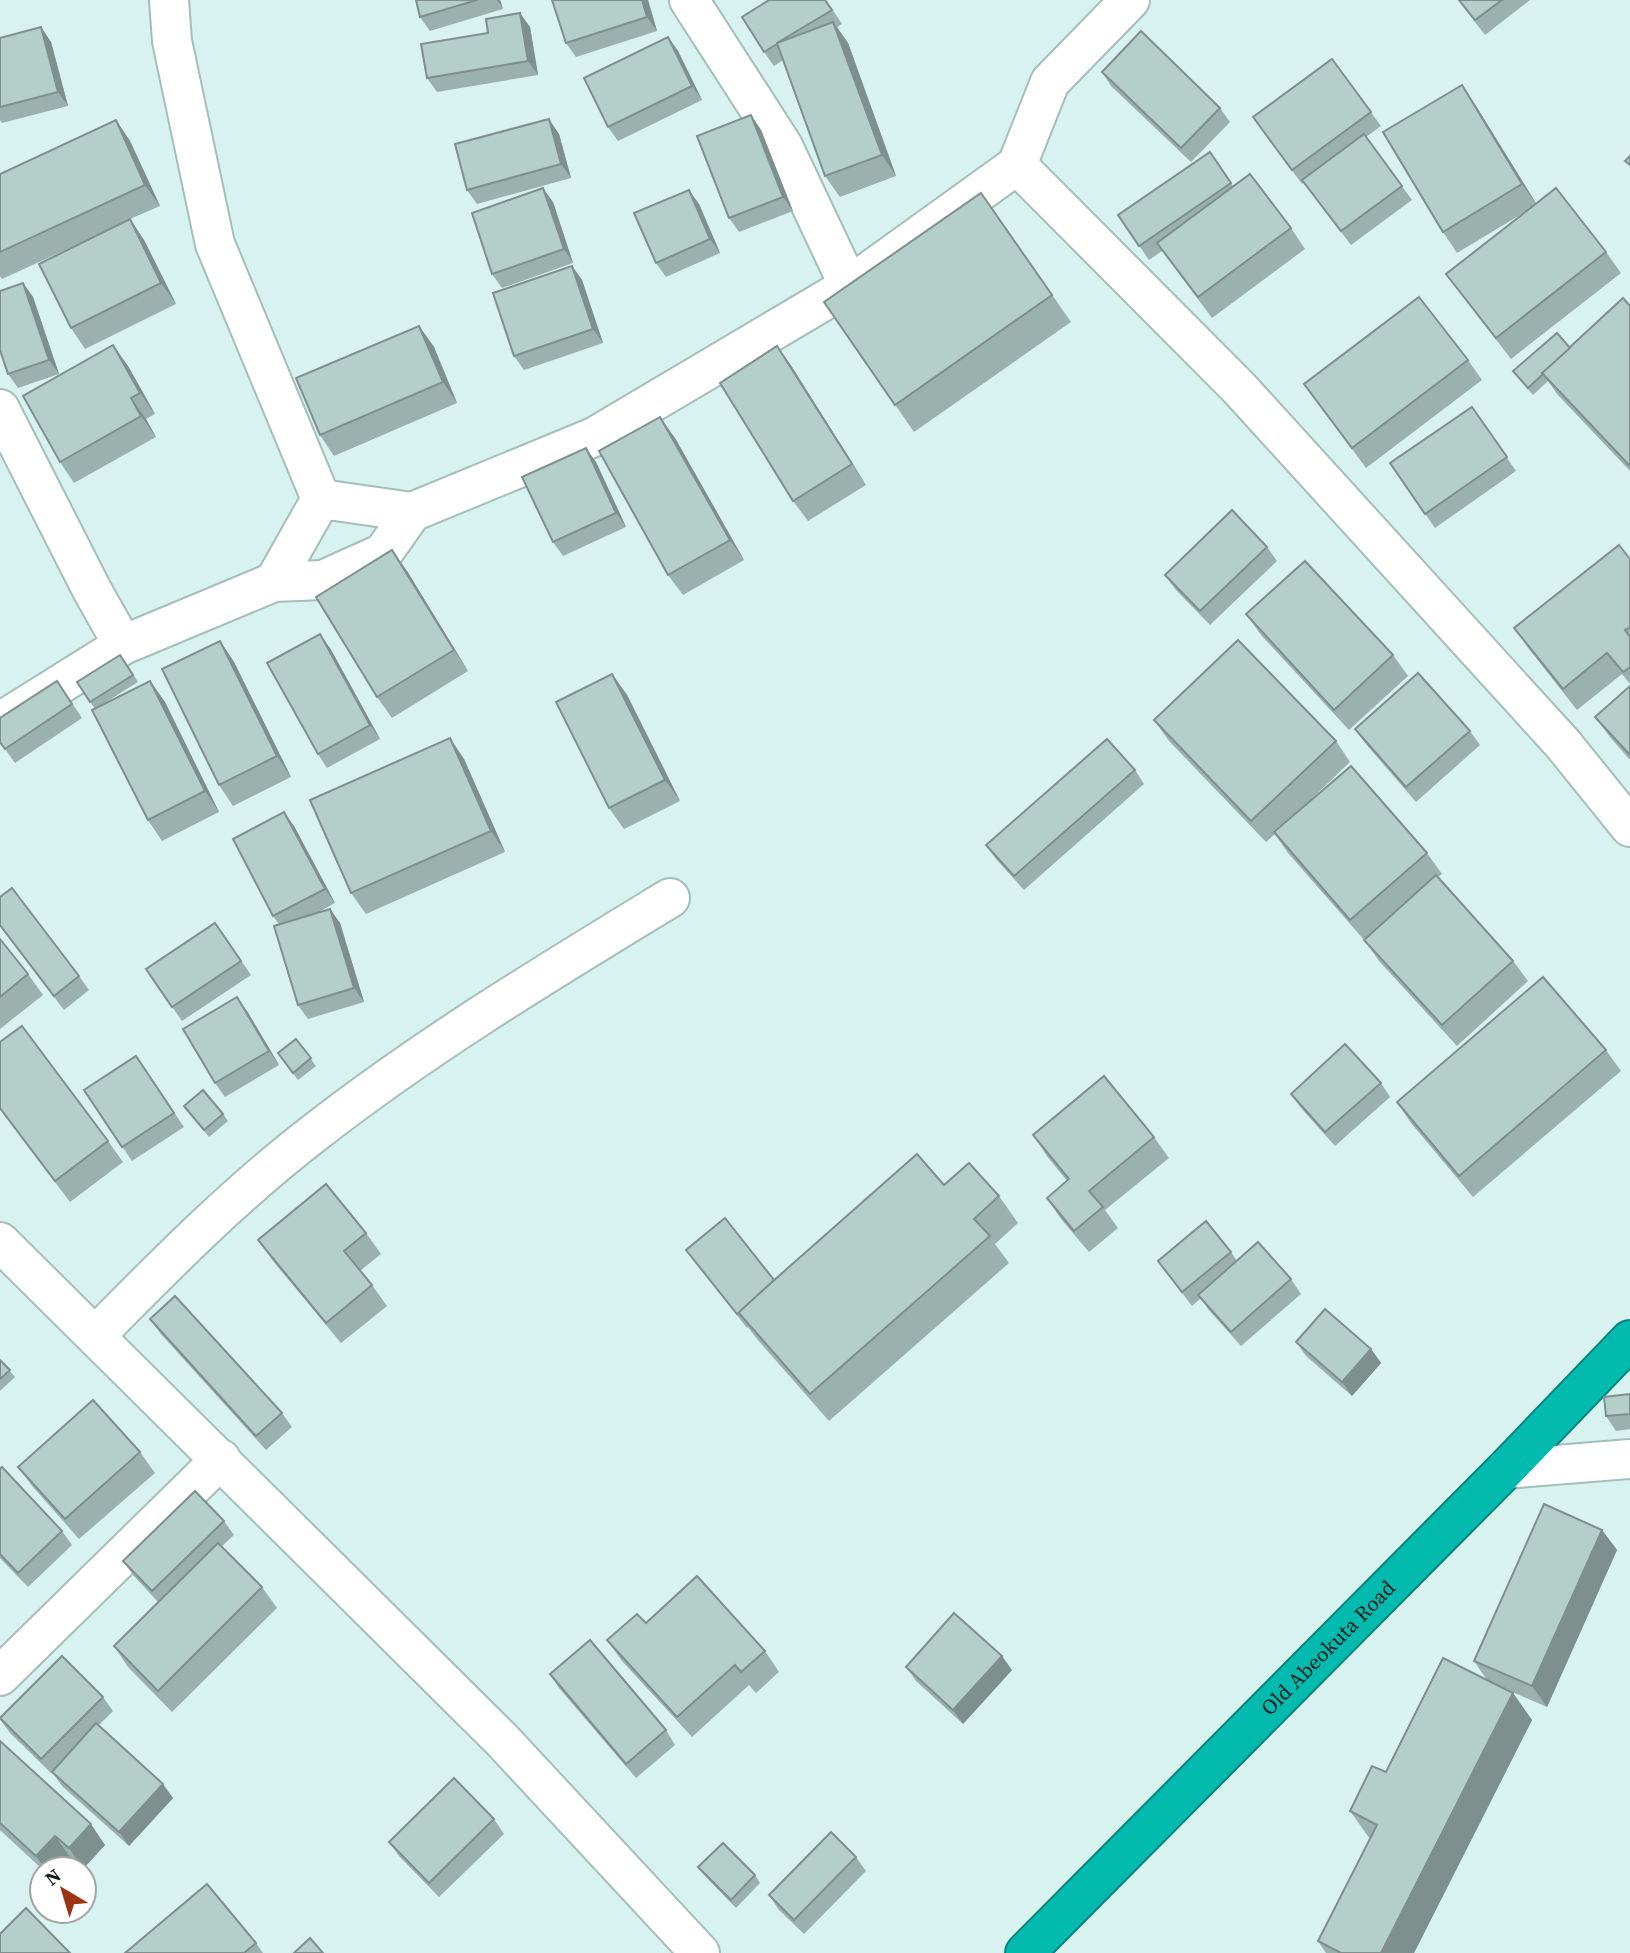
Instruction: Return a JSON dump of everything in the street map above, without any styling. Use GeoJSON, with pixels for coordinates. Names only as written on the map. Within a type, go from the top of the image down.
{"type":"FeatureCollection","features":[{"type":"Feature","properties":{"kind":"highway","name":"Old Abeokuta Road"},"geometry":{"type":"LineString","coordinates":[[1025,1953],[1506,1469],[1630,1340]]}},
{"type":"Feature","properties":{"kind":"street"},"geometry":{"type":"LineString","coordinates":[[169,0],[172,41],[215,244],[321,499]]}},
{"type":"Feature","properties":{"kind":"street"},"geometry":{"type":"LineString","coordinates":[[689,0],[783,146],[849,286]]}},
{"type":"Feature","properties":{"kind":"street"},"geometry":{"type":"LineString","coordinates":[[321,499],[412,512],[594,437],[849,286],[1017,165],[1050,82],[1130,0]]}},
{"type":"Feature","properties":{"kind":"street"},"geometry":{"type":"LineString","coordinates":[[1017,165],[1239,388],[1563,744],[1630,827]]}},
{"type":"Feature","properties":{"kind":"street"},"geometry":{"type":"LineString","coordinates":[[0,409],[123,645]]}},
{"type":"Feature","properties":{"kind":"street"},"geometry":{"type":"LineString","coordinates":[[274,582],[321,499]]}},
{"type":"Feature","properties":{"kind":"street"},"geometry":{"type":"LineString","coordinates":[[0,722],[123,645],[274,582],[323,580],[383,553],[412,512]]}},
{"type":"Feature","properties":{"kind":"street"},"geometry":{"type":"LineString","coordinates":[[96,1335],[187,1243],[312,1135],[466,1023],[670,898]]}},
{"type":"Feature","properties":{"kind":"street"},"geometry":{"type":"LineString","coordinates":[[0,1242],[502,1740],[700,1953]]}},
{"type":"Feature","properties":{"kind":"street"},"geometry":{"type":"LineString","coordinates":[[0,1676],[221,1459]]}},
{"type":"Feature","properties":{"kind":"street"},"geometry":{"type":"LineString","coordinates":[[1506,1469],[1630,1459]]}},
{"type":"Feature","properties":{"kind":"building"},"geometry":{"type":"Polygon","coordinates":[[[416,0],[477,0],[420,17],[416,0]]]}},
{"type":"Feature","properties":{"kind":"building"},"geometry":{"type":"Polygon","coordinates":[[[552,0],[642,0],[647,17],[566,43],[552,0]]]}},
{"type":"Feature","properties":{"kind":"building"},"geometry":{"type":"Polygon","coordinates":[[[769,0],[825,0],[832,10],[764,52],[742,17],[769,0]]]}},
{"type":"Feature","properties":{"kind":"building"},"geometry":{"type":"Polygon","coordinates":[[[1459,0],[1502,0],[1475,20],[1459,0]]]}},
{"type":"Feature","properties":{"kind":"building"},"geometry":{"type":"Polygon","coordinates":[[[520,13],[528,61],[427,78],[421,44],[488,33],[486,19],[520,13]]]}},
{"type":"Feature","properties":{"kind":"building"},"geometry":{"type":"Polygon","coordinates":[[[833,22],[882,155],[825,176],[777,43],[833,22]]]}},
{"type":"Feature","properties":{"kind":"building"},"geometry":{"type":"Polygon","coordinates":[[[41,27],[58,92],[0,107],[0,38],[41,27]]]}},
{"type":"Feature","properties":{"kind":"building"},"geometry":{"type":"Polygon","coordinates":[[[1141,31],[1220,108],[1181,148],[1102,72],[1141,31]]]}},
{"type":"Feature","properties":{"kind":"building"},"geometry":{"type":"Polygon","coordinates":[[[668,37],[692,86],[608,127],[584,78],[668,37]]]}},
{"type":"Feature","properties":{"kind":"building"},"geometry":{"type":"Polygon","coordinates":[[[1332,59],[1371,112],[1292,170],[1253,117],[1332,59]]]}},
{"type":"Feature","properties":{"kind":"building"},"geometry":{"type":"Polygon","coordinates":[[[1462,85],[1522,184],[1443,232],[1383,132],[1462,85]]]}},
{"type":"Feature","properties":{"kind":"building"},"geometry":{"type":"Polygon","coordinates":[[[751,115],[783,197],[729,218],[697,136],[751,115]]]}},
{"type":"Feature","properties":{"kind":"building"},"geometry":{"type":"Polygon","coordinates":[[[549,119],[561,164],[467,190],[455,144],[549,119]]]}},
{"type":"Feature","properties":{"kind":"building"},"geometry":{"type":"Polygon","coordinates":[[[116,120],[145,185],[0,252],[0,174],[116,120]]]}},
{"type":"Feature","properties":{"kind":"building"},"geometry":{"type":"Polygon","coordinates":[[[1364,134],[1402,186],[1341,231],[1302,180],[1364,134]]]}},
{"type":"Feature","properties":{"kind":"building"},"geometry":{"type":"Polygon","coordinates":[[[1210,152],[1231,183],[1139,246],[1118,215],[1210,152]]]}},
{"type":"Feature","properties":{"kind":"building"},"geometry":{"type":"Polygon","coordinates":[[[1250,174],[1291,228],[1198,297],[1157,243],[1250,174]]]}},
{"type":"Feature","properties":{"kind":"building"},"geometry":{"type":"Polygon","coordinates":[[[543,188],[564,249],[492,274],[472,213],[543,188]]]}},
{"type":"Feature","properties":{"kind":"building"},"geometry":{"type":"Polygon","coordinates":[[[1556,188],[1606,252],[1496,338],[1446,274],[1556,188]]]}},
{"type":"Feature","properties":{"kind":"building"},"geometry":{"type":"Polygon","coordinates":[[[689,190],[710,239],[656,263],[634,213],[689,190]]]}},
{"type":"Feature","properties":{"kind":"building"},"geometry":{"type":"Polygon","coordinates":[[[981,193],[1052,295],[895,405],[824,302],[981,193]]]}},
{"type":"Feature","properties":{"kind":"building"},"geometry":{"type":"Polygon","coordinates":[[[130,219],[161,283],[71,328],[39,264],[130,219]]]}},
{"type":"Feature","properties":{"kind":"building"},"geometry":{"type":"Polygon","coordinates":[[[572,266],[593,329],[514,356],[493,293],[572,266]]]}},
{"type":"Feature","properties":{"kind":"building"},"geometry":{"type":"Polygon","coordinates":[[[23,283],[49,360],[8,374],[0,350],[0,291],[23,283]]]}},
{"type":"Feature","properties":{"kind":"building"},"geometry":{"type":"Polygon","coordinates":[[[1419,297],[1468,360],[1352,448],[1304,384],[1419,297]]]}},
{"type":"Feature","properties":{"kind":"building"},"geometry":{"type":"Polygon","coordinates":[[[1623,298],[1630,306],[1630,466],[1542,373],[1623,298]]]}},
{"type":"Feature","properties":{"kind":"building"},"geometry":{"type":"Polygon","coordinates":[[[419,326],[443,382],[320,435],[296,378],[419,326]]]}},
{"type":"Feature","properties":{"kind":"building"},"geometry":{"type":"Polygon","coordinates":[[[1557,333],[1570,348],[1528,388],[1513,371],[1557,333]]]}},
{"type":"Feature","properties":{"kind":"building"},"geometry":{"type":"Polygon","coordinates":[[[113,345],[140,393],[131,398],[141,416],[60,462],[23,396],[113,345]]]}},
{"type":"Feature","properties":{"kind":"building"},"geometry":{"type":"Polygon","coordinates":[[[777,346],[852,464],[793,501],[720,383],[777,346]]]}},
{"type":"Feature","properties":{"kind":"building"},"geometry":{"type":"Polygon","coordinates":[[[1472,407],[1507,457],[1425,514],[1390,463],[1472,407]]]}},
{"type":"Feature","properties":{"kind":"building"},"geometry":{"type":"Polygon","coordinates":[[[660,417],[730,540],[668,575],[599,451],[660,417]]]}},
{"type":"Feature","properties":{"kind":"building"},"geometry":{"type":"Polygon","coordinates":[[[586,448],[616,513],[553,542],[522,477],[586,448]]]}},
{"type":"Feature","properties":{"kind":"building"},"geometry":{"type":"Polygon","coordinates":[[[1232,510],[1267,547],[1200,611],[1165,575],[1232,510]]]}},
{"type":"Feature","properties":{"kind":"building"},"geometry":{"type":"Polygon","coordinates":[[[1619,545],[1630,559],[1630,627],[1625,630],[1630,637],[1630,667],[1623,672],[1607,653],[1563,689],[1514,628],[1619,545]]]}},
{"type":"Feature","properties":{"kind":"building"},"geometry":{"type":"Polygon","coordinates":[[[392,550],[454,650],[377,697],[316,597],[392,550]]]}},
{"type":"Feature","properties":{"kind":"building"},"geometry":{"type":"Polygon","coordinates":[[[1305,561],[1393,655],[1334,710],[1246,614],[1305,561]]]}},
{"type":"Feature","properties":{"kind":"building"},"geometry":{"type":"Polygon","coordinates":[[[320,634],[370,725],[318,754],[267,663],[320,634]]]}},
{"type":"Feature","properties":{"kind":"building"},"geometry":{"type":"Polygon","coordinates":[[[1238,640],[1336,741],[1251,821],[1154,720],[1238,640]]]}},
{"type":"Feature","properties":{"kind":"building"},"geometry":{"type":"Polygon","coordinates":[[[220,641],[277,756],[219,785],[162,669],[220,641]]]}},
{"type":"Feature","properties":{"kind":"building"},"geometry":{"type":"Polygon","coordinates":[[[120,655],[133,675],[90,702],[77,682],[120,655]]]}},
{"type":"Feature","properties":{"kind":"building"},"geometry":{"type":"Polygon","coordinates":[[[1418,673],[1470,731],[1406,787],[1355,729],[1418,673]]]}},
{"type":"Feature","properties":{"kind":"building"},"geometry":{"type":"Polygon","coordinates":[[[612,674],[665,780],[609,808],[556,702],[612,674]]]}},
{"type":"Feature","properties":{"kind":"building"},"geometry":{"type":"Polygon","coordinates":[[[57,681],[72,704],[5,749],[0,742],[0,718],[57,681]]]}},
{"type":"Feature","properties":{"kind":"building"},"geometry":{"type":"Polygon","coordinates":[[[150,681],[205,791],[148,820],[92,710],[150,681]]]}},
{"type":"Feature","properties":{"kind":"building"},"geometry":{"type":"Polygon","coordinates":[[[1630,686],[1630,755],[1595,717],[1630,686]]]}},
{"type":"Feature","properties":{"kind":"building"},"geometry":{"type":"Polygon","coordinates":[[[450,738],[491,831],[351,893],[310,800],[450,738]]]}},
{"type":"Feature","properties":{"kind":"building"},"geometry":{"type":"Polygon","coordinates":[[[1107,739],[1135,770],[1014,876],[986,845],[1107,739]]]}},
{"type":"Feature","properties":{"kind":"building"},"geometry":{"type":"Polygon","coordinates":[[[1351,766],[1427,853],[1350,920],[1274,832],[1351,766]]]}},
{"type":"Feature","properties":{"kind":"building"},"geometry":{"type":"Polygon","coordinates":[[[284,812],[325,889],[273,916],[233,839],[284,812]]]}},
{"type":"Feature","properties":{"kind":"building"},"geometry":{"type":"Polygon","coordinates":[[[1436,875],[1513,961],[1442,1025],[1364,940],[1436,875]]]}},
{"type":"Feature","properties":{"kind":"building"},"geometry":{"type":"Polygon","coordinates":[[[12,888],[79,976],[54,996],[0,925],[0,897],[12,888]]]}},
{"type":"Feature","properties":{"kind":"building"},"geometry":{"type":"Polygon","coordinates":[[[330,909],[354,988],[298,1005],[274,926],[330,909]]]}},
{"type":"Feature","properties":{"kind":"building"},"geometry":{"type":"Polygon","coordinates":[[[215,923],[241,961],[172,1007],[146,969],[215,923]]]}},
{"type":"Feature","properties":{"kind":"building"},"geometry":{"type":"Polygon","coordinates":[[[0,939],[28,974],[0,997],[0,939]]]}},
{"type":"Feature","properties":{"kind":"building"},"geometry":{"type":"Polygon","coordinates":[[[1543,977],[1606,1050],[1459,1176],[1397,1102],[1543,977]]]}},
{"type":"Feature","properties":{"kind":"building"},"geometry":{"type":"Polygon","coordinates":[[[237,997],[269,1051],[215,1083],[183,1029],[237,997]]]}},
{"type":"Feature","properties":{"kind":"building"},"geometry":{"type":"Polygon","coordinates":[[[22,1026],[108,1141],[55,1181],[0,1108],[0,1042],[22,1026]]]}},
{"type":"Feature","properties":{"kind":"building"},"geometry":{"type":"Polygon","coordinates":[[[296,1039],[311,1058],[293,1073],[278,1053],[296,1039]]]}},
{"type":"Feature","properties":{"kind":"building"},"geometry":{"type":"Polygon","coordinates":[[[1345,1044],[1381,1083],[1325,1132],[1291,1094],[1345,1044]]]}},
{"type":"Feature","properties":{"kind":"building"},"geometry":{"type":"Polygon","coordinates":[[[136,1056],[174,1113],[122,1147],[84,1090],[136,1056]]]}},
{"type":"Feature","properties":{"kind":"building"},"geometry":{"type":"Polygon","coordinates":[[[1104,1076],[1154,1137],[1089,1191],[1103,1207],[1074,1231],[1047,1198],[1069,1179],[1033,1135],[1104,1076]]]}},
{"type":"Feature","properties":{"kind":"building"},"geometry":{"type":"Polygon","coordinates":[[[203,1090],[223,1114],[204,1130],[184,1106],[203,1090]]]}},
{"type":"Feature","properties":{"kind":"building"},"geometry":{"type":"Polygon","coordinates":[[[917,1154],[944,1185],[969,1163],[999,1196],[974,1219],[990,1236],[810,1394],[738,1312],[917,1154]]]}},
{"type":"Feature","properties":{"kind":"building"},"geometry":{"type":"Polygon","coordinates":[[[326,1184],[366,1233],[344,1251],[372,1285],[326,1323],[258,1240],[326,1184]]]}},
{"type":"Feature","properties":{"kind":"building"},"geometry":{"type":"Polygon","coordinates":[[[725,1218],[774,1280],[737,1314],[686,1250],[725,1218]]]}},
{"type":"Feature","properties":{"kind":"building"},"geometry":{"type":"Polygon","coordinates":[[[1206,1221],[1231,1252],[1182,1292],[1158,1261],[1206,1221]]]}},
{"type":"Feature","properties":{"kind":"building"},"geometry":{"type":"Polygon","coordinates":[[[1258,1242],[1291,1279],[1231,1332],[1198,1295],[1258,1242]]]}},
{"type":"Feature","properties":{"kind":"building"},"geometry":{"type":"Polygon","coordinates":[[[175,1296],[282,1413],[256,1436],[150,1319],[175,1296]]]}},
{"type":"Feature","properties":{"kind":"building"},"geometry":{"type":"Polygon","coordinates":[[[1325,1309],[1371,1349],[1342,1382],[1296,1342],[1325,1309]]]}},
{"type":"Feature","properties":{"kind":"building"},"geometry":{"type":"Polygon","coordinates":[[[0,1360],[10,1370],[0,1379],[0,1360]]]}},
{"type":"Feature","properties":{"kind":"building"},"geometry":{"type":"Polygon","coordinates":[[[1630,1394],[1630,1414],[1606,1416],[1604,1397],[1630,1394]]]}},
{"type":"Feature","properties":{"kind":"building"},"geometry":{"type":"Polygon","coordinates":[[[93,1400],[140,1452],[65,1519],[18,1467],[93,1400]]]}},
{"type":"Feature","properties":{"kind":"building"},"geometry":{"type":"Polygon","coordinates":[[[2,1467],[62,1531],[18,1573],[0,1554],[2,1467]]]}},
{"type":"Feature","properties":{"kind":"building"},"geometry":{"type":"Polygon","coordinates":[[[195,1491],[224,1521],[152,1591],[123,1561],[195,1491]]]}},
{"type":"Feature","properties":{"kind":"building"},"geometry":{"type":"Polygon","coordinates":[[[1544,1504],[1602,1530],[1532,1686],[1474,1661],[1544,1504]]]}},
{"type":"Feature","properties":{"kind":"building"},"geometry":{"type":"Polygon","coordinates":[[[218,1543],[262,1587],[158,1691],[114,1646],[218,1543]]]}},
{"type":"Feature","properties":{"kind":"building"},"geometry":{"type":"Polygon","coordinates":[[[697,1576],[765,1651],[741,1672],[735,1665],[677,1717],[607,1640],[637,1614],[646,1623],[697,1576]]]}},
{"type":"Feature","properties":{"kind":"building"},"geometry":{"type":"Polygon","coordinates":[[[954,1613],[1002,1656],[953,1710],[906,1667],[954,1613]]]}},
{"type":"Feature","properties":{"kind":"building"},"geometry":{"type":"Polygon","coordinates":[[[590,1640],[666,1730],[626,1764],[550,1674],[590,1640]]]}},
{"type":"Feature","properties":{"kind":"building"},"geometry":{"type":"Polygon","coordinates":[[[62,1656],[103,1697],[41,1759],[0,1718],[62,1656]]]}},
{"type":"Feature","properties":{"kind":"building"},"geometry":{"type":"Polygon","coordinates":[[[1443,1658],[1513,1693],[1381,1953],[1341,1953],[1318,1941],[1377,1825],[1350,1811],[1372,1766],[1386,1772],[1443,1658]]]}},
{"type":"Feature","properties":{"kind":"building"},"geometry":{"type":"Polygon","coordinates":[[[96,1723],[163,1784],[119,1832],[52,1772],[96,1723]]]}},
{"type":"Feature","properties":{"kind":"building"},"geometry":{"type":"Polygon","coordinates":[[[0,1741],[91,1824],[69,1848],[55,1836],[35,1855],[0,1823],[0,1741]]]}},
{"type":"Feature","properties":{"kind":"building"},"geometry":{"type":"Polygon","coordinates":[[[454,1778],[494,1819],[429,1883],[389,1842],[454,1778]]]}},
{"type":"Feature","properties":{"kind":"building"},"geometry":{"type":"Polygon","coordinates":[[[831,1832],[856,1857],[794,1920],[769,1895],[831,1832]]]}},
{"type":"Feature","properties":{"kind":"building"},"geometry":{"type":"Polygon","coordinates":[[[723,1843],[755,1875],[731,1900],[698,1867],[723,1843]]]}},
{"type":"Feature","properties":{"kind":"building"},"geometry":{"type":"Polygon","coordinates":[[[207,1884],[256,1943],[244,1953],[125,1953],[207,1884]]]}},
{"type":"Feature","properties":{"kind":"building"},"geometry":{"type":"Polygon","coordinates":[[[26,1908],[28,1925],[43,1925],[70,1953],[0,1953],[0,1934],[26,1908]]]}},
{"type":"Feature","properties":{"kind":"building"},"geometry":{"type":"Polygon","coordinates":[[[310,1938],[323,1953],[294,1953],[310,1938]]]}}]}
